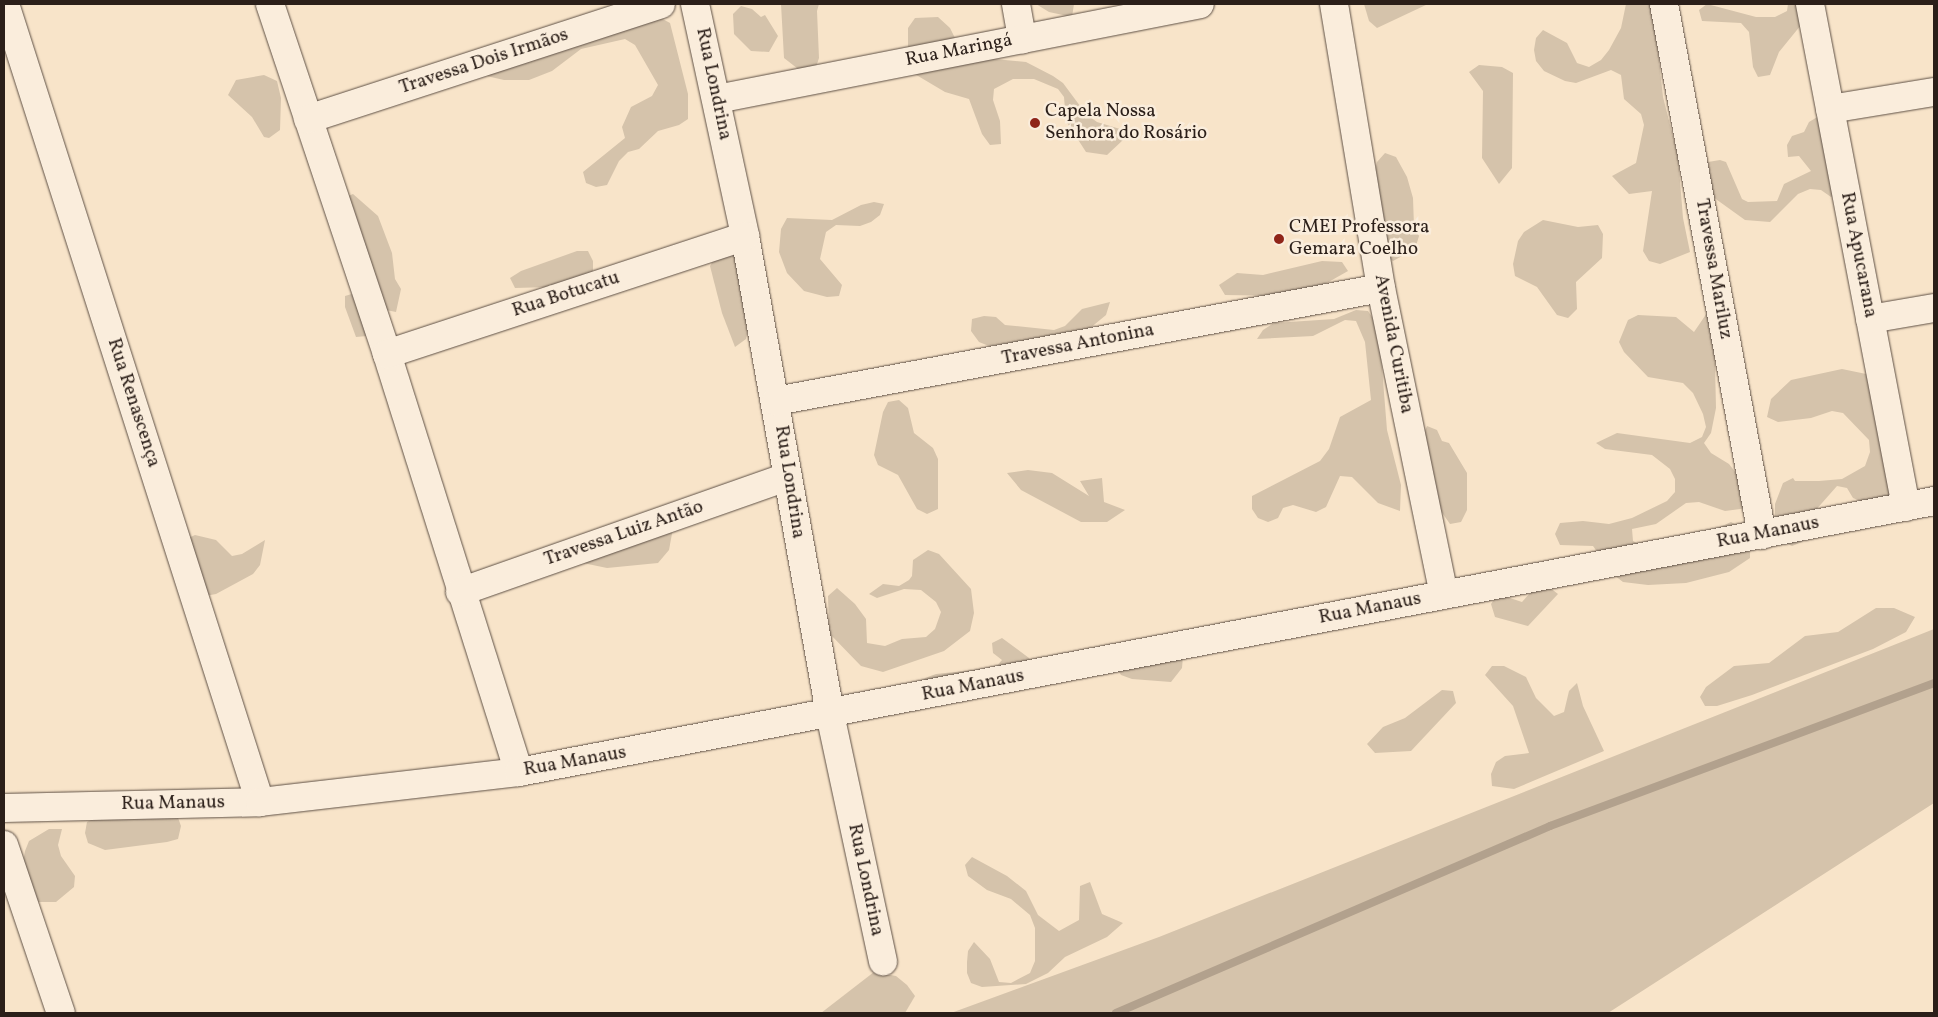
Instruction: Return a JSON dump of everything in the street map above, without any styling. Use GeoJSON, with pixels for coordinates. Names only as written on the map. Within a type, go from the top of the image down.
{"type":"FeatureCollection","features":[{"type":"Feature","properties":{"kind":"street","name":"Rua Renascença"},"geometry":{"type":"LineString","coordinates":[[5,4],[260,802]]}},
{"type":"Feature","properties":{"kind":"street"},"geometry":{"type":"LineString","coordinates":[[270,4],[387,354],[460,592],[519,772]]}},
{"type":"Feature","properties":{"kind":"street","name":"Travessa Dois Irmãos"},"geometry":{"type":"LineString","coordinates":[[308,119],[660,4]]}},
{"type":"Feature","properties":{"kind":"street","name":"Rua Londrina"},"geometry":{"type":"LineString","coordinates":[[695,4],[745,236],[830,714],[882,961]]}},
{"type":"Feature","properties":{"kind":"street"},"geometry":{"type":"LineString","coordinates":[[1016,4],[1022,39]]}},
{"type":"Feature","properties":{"kind":"street","name":"Rua Maringá"},"geometry":{"type":"LineString","coordinates":[[717,99],[1200,4]]}},
{"type":"Feature","properties":{"kind":"street","name":"Avenida Curitiba"},"geometry":{"type":"LineString","coordinates":[[1334,4],[1381,288],[1444,595]]}},
{"type":"Feature","properties":{"kind":"street","name":"Travessa Mariluz"},"geometry":{"type":"LineString","coordinates":[[1664,4],[1762,535]]}},
{"type":"Feature","properties":{"kind":"street","name":"Rua Apucarana"},"geometry":{"type":"LineString","coordinates":[[1810,4],[1906,507]]}},
{"type":"Feature","properties":{"kind":"street"},"geometry":{"type":"LineString","coordinates":[[1830,109],[1934,92]]}},
{"type":"Feature","properties":{"kind":"street","name":"Rua Botucatu"},"geometry":{"type":"LineString","coordinates":[[387,354],[745,236]]}},
{"type":"Feature","properties":{"kind":"street","name":"Travessa Antonina"},"geometry":{"type":"LineString","coordinates":[[776,402],[1381,288]]}},
{"type":"Feature","properties":{"kind":"street"},"geometry":{"type":"LineString","coordinates":[[1870,319],[1934,308]]}},
{"type":"Feature","properties":{"kind":"street","name":"Travessa Luiz Antão"},"geometry":{"type":"LineString","coordinates":[[460,592],[787,477]]}},
{"type":"Feature","properties":{"kind":"street","name":"Rua Manaus"},"geometry":{"type":"LineString","coordinates":[[4,808],[260,802],[519,772],[830,714],[1934,501]]}},
{"type":"Feature","properties":{"kind":"street"},"geometry":{"type":"LineString","coordinates":[[4,845],[61,1013]]}},
{"type":"Feature","properties":{"kind":"shaded area"},"geometry":{"type":"Polygon","coordinates":[[[781,4],[819,4],[817,11],[819,58],[814,73],[802,72],[784,58],[781,4]]]}},
{"type":"Feature","properties":{"kind":"shaded area"},"geometry":{"type":"Polygon","coordinates":[[[1036,4],[1074,4],[1072,17],[1049,12],[1036,4]]]}},
{"type":"Feature","properties":{"kind":"shaded area"},"geometry":{"type":"Polygon","coordinates":[[[1364,4],[1428,4],[1377,28],[1369,21],[1364,4]]]}},
{"type":"Feature","properties":{"kind":"shaded area"},"geometry":{"type":"Polygon","coordinates":[[[1626,4],[1653,4],[1663,97],[1678,156],[1683,218],[1690,252],[1660,264],[1649,261],[1643,251],[1652,191],[1629,194],[1612,176],[1636,163],[1644,125],[1641,114],[1624,99],[1621,75],[1611,70],[1576,83],[1565,81],[1544,71],[1536,61],[1534,50],[1536,38],[1543,30],[1567,43],[1577,63],[1589,67],[1601,60],[1609,50],[1621,28],[1626,4]]]}},
{"type":"Feature","properties":{"kind":"shaded area"},"geometry":{"type":"Polygon","coordinates":[[[1707,4],[1756,17],[1775,17],[1787,11],[1788,4],[1807,4],[1801,25],[1779,52],[1770,75],[1758,77],[1753,67],[1749,32],[1741,23],[1702,21],[1699,10],[1707,4]]]}},
{"type":"Feature","properties":{"kind":"shaded area"},"geometry":{"type":"Polygon","coordinates":[[[741,6],[752,9],[761,17],[765,15],[778,36],[769,52],[751,51],[734,34],[733,14],[741,6]]]}},
{"type":"Feature","properties":{"kind":"shaded area"},"geometry":{"type":"Polygon","coordinates":[[[659,17],[670,23],[688,94],[688,119],[679,125],[658,131],[639,149],[628,152],[619,161],[607,185],[596,187],[586,183],[583,172],[625,138],[622,127],[631,107],[652,96],[658,85],[635,45],[625,39],[581,49],[552,71],[529,80],[504,80],[482,75],[659,17]]]}},
{"type":"Feature","properties":{"kind":"shaded area"},"geometry":{"type":"Polygon","coordinates":[[[938,17],[950,28],[955,38],[984,58],[1026,62],[1053,76],[1063,83],[1086,114],[1097,122],[1120,129],[1123,140],[1107,155],[1086,152],[1066,121],[1064,97],[1058,89],[1034,79],[1013,79],[994,89],[993,100],[1000,121],[1001,144],[990,145],[982,134],[969,99],[945,92],[913,73],[908,50],[908,28],[915,18],[938,17]]]}},
{"type":"Feature","properties":{"kind":"shaded area"},"geometry":{"type":"Polygon","coordinates":[[[1479,65],[1502,67],[1513,73],[1512,168],[1499,184],[1482,158],[1483,91],[1469,72],[1479,65]]]}},
{"type":"Feature","properties":{"kind":"shaded area"},"geometry":{"type":"Polygon","coordinates":[[[264,75],[277,81],[281,98],[280,130],[269,138],[264,137],[252,117],[228,95],[236,80],[264,75]]]}},
{"type":"Feature","properties":{"kind":"shaded area"},"geometry":{"type":"Polygon","coordinates":[[[1819,116],[1836,193],[1831,197],[1821,190],[1810,189],[1798,194],[1770,222],[1745,220],[1713,197],[1708,162],[1720,160],[1726,162],[1742,199],[1748,202],[1777,201],[1784,184],[1811,171],[1799,156],[1788,157],[1787,145],[1792,136],[1804,132],[1809,122],[1819,116]]]}},
{"type":"Feature","properties":{"kind":"shaded area"},"geometry":{"type":"Polygon","coordinates":[[[1385,153],[1396,157],[1407,177],[1413,198],[1414,226],[1419,236],[1415,249],[1393,261],[1384,255],[1371,188],[1377,162],[1385,153]]]}},
{"type":"Feature","properties":{"kind":"shaded area"},"geometry":{"type":"Polygon","coordinates":[[[353,194],[378,216],[392,253],[395,279],[401,289],[396,312],[386,310],[367,336],[356,337],[345,307],[345,296],[355,293],[343,198],[353,194]]]}},
{"type":"Feature","properties":{"kind":"shaded area"},"geometry":{"type":"Polygon","coordinates":[[[874,202],[884,204],[880,215],[871,222],[860,226],[836,225],[826,232],[820,259],[842,285],[839,296],[827,297],[804,291],[787,273],[779,252],[781,229],[787,218],[832,220],[861,205],[874,202]]]}},
{"type":"Feature","properties":{"kind":"shaded area"},"geometry":{"type":"Polygon","coordinates":[[[1543,220],[1578,227],[1598,225],[1603,234],[1602,258],[1576,282],[1577,309],[1568,318],[1557,315],[1537,287],[1515,276],[1513,264],[1518,241],[1524,232],[1543,220]]]}},
{"type":"Feature","properties":{"kind":"shaded area"},"geometry":{"type":"Polygon","coordinates":[[[577,251],[588,251],[593,261],[593,271],[583,278],[549,287],[515,288],[510,278],[521,271],[577,251]]]}},
{"type":"Feature","properties":{"kind":"shaded area"},"geometry":{"type":"Polygon","coordinates":[[[727,253],[737,256],[748,327],[746,339],[735,347],[722,313],[710,266],[716,256],[727,253]]]}},
{"type":"Feature","properties":{"kind":"shaded area"},"geometry":{"type":"Polygon","coordinates":[[[1322,261],[1342,262],[1348,271],[1318,288],[1284,296],[1225,295],[1219,285],[1237,273],[1263,275],[1322,261]]]}},
{"type":"Feature","properties":{"kind":"shaded area"},"geometry":{"type":"Polygon","coordinates":[[[1110,302],[1106,315],[1078,338],[989,346],[979,342],[971,331],[972,319],[984,316],[996,317],[1005,325],[1054,330],[1065,326],[1082,309],[1110,302]]]}},
{"type":"Feature","properties":{"kind":"shaded area"},"geometry":{"type":"Polygon","coordinates":[[[1356,310],[1368,311],[1374,320],[1380,343],[1387,430],[1401,485],[1400,511],[1378,503],[1352,477],[1340,476],[1326,507],[1316,512],[1293,505],[1283,508],[1278,518],[1268,522],[1258,518],[1252,509],[1252,496],[1320,461],[1329,449],[1340,417],[1371,400],[1365,342],[1356,321],[1345,320],[1313,336],[1257,339],[1263,330],[1274,323],[1334,319],[1356,310]]]}},
{"type":"Feature","properties":{"kind":"shaded area"},"geometry":{"type":"Polygon","coordinates":[[[1707,313],[1714,321],[1716,408],[1711,433],[1704,443],[1711,453],[1729,464],[1743,482],[1748,508],[1725,511],[1699,502],[1686,503],[1656,524],[1632,529],[1633,541],[1643,546],[1709,532],[1731,522],[1742,528],[1750,547],[1750,558],[1729,572],[1686,583],[1648,585],[1623,582],[1614,575],[1593,546],[1560,545],[1555,534],[1560,523],[1583,521],[1609,524],[1632,518],[1667,501],[1675,492],[1675,479],[1670,469],[1652,455],[1605,449],[1596,443],[1617,433],[1690,443],[1702,437],[1706,427],[1703,414],[1693,393],[1683,383],[1648,377],[1624,352],[1619,342],[1628,320],[1638,315],[1676,317],[1694,332],[1707,313]]]}},
{"type":"Feature","properties":{"kind":"shaded area"},"geometry":{"type":"Polygon","coordinates":[[[1842,369],[1871,375],[1896,495],[1865,503],[1853,498],[1847,488],[1837,486],[1807,520],[1802,542],[1792,546],[1781,541],[1775,518],[1775,504],[1783,483],[1793,478],[1795,481],[1842,479],[1865,466],[1870,452],[1869,440],[1843,413],[1832,411],[1811,418],[1778,422],[1767,417],[1771,399],[1791,380],[1842,369]]]}},
{"type":"Feature","properties":{"kind":"shaded area"},"geometry":{"type":"Polygon","coordinates":[[[899,400],[908,408],[914,433],[933,448],[938,459],[938,509],[927,514],[917,509],[898,475],[878,465],[874,455],[883,412],[888,402],[899,400]]]}},
{"type":"Feature","properties":{"kind":"shaded area"},"geometry":{"type":"Polygon","coordinates":[[[1427,426],[1437,430],[1442,441],[1449,443],[1467,473],[1467,510],[1461,522],[1450,524],[1436,504],[1423,435],[1427,426]]]}},
{"type":"Feature","properties":{"kind":"shaded area"},"geometry":{"type":"Polygon","coordinates":[[[1028,470],[1052,473],[1089,496],[1080,481],[1102,478],[1104,502],[1125,510],[1107,522],[1081,522],[1021,490],[1007,473],[1028,470]]]}},
{"type":"Feature","properties":{"kind":"shaded area"},"geometry":{"type":"Polygon","coordinates":[[[673,528],[669,550],[658,563],[607,568],[583,563],[673,528]]]}},
{"type":"Feature","properties":{"kind":"shaded area"},"geometry":{"type":"Polygon","coordinates":[[[195,535],[216,540],[232,556],[242,554],[265,540],[260,565],[253,574],[216,594],[205,596],[184,540],[195,535]]]}},
{"type":"Feature","properties":{"kind":"shaded area"},"geometry":{"type":"Polygon","coordinates":[[[928,550],[939,554],[971,589],[974,613],[970,631],[944,651],[883,672],[861,666],[829,633],[828,596],[837,588],[855,604],[866,619],[867,643],[885,646],[902,639],[926,637],[935,629],[941,612],[936,602],[921,590],[904,589],[877,598],[869,594],[883,584],[899,586],[909,580],[912,576],[913,560],[928,550]]]}},
{"type":"Feature","properties":{"kind":"shaded area"},"geometry":{"type":"Polygon","coordinates":[[[1537,585],[1549,587],[1558,594],[1528,626],[1495,617],[1491,604],[1498,594],[1522,602],[1537,585]]]}},
{"type":"Feature","properties":{"kind":"shaded area"},"geometry":{"type":"Polygon","coordinates":[[[1876,608],[1894,608],[1915,617],[1906,632],[1873,649],[1752,695],[1717,706],[1705,706],[1700,697],[1706,687],[1734,666],[1769,663],[1805,636],[1838,632],[1876,608]]]}},
{"type":"Feature","properties":{"kind":"shaded area"},"geometry":{"type":"Polygon","coordinates":[[[1934,629],[1934,803],[1608,1013],[951,1013],[1159,937],[1934,629]]]}},
{"type":"Feature","properties":{"kind":"shaded area"},"geometry":{"type":"Polygon","coordinates":[[[1002,638],[1029,658],[1035,668],[917,690],[925,678],[936,674],[995,668],[1002,660],[993,653],[992,643],[1002,638]]]}},
{"type":"Feature","properties":{"kind":"shaded area"},"geometry":{"type":"Polygon","coordinates":[[[1183,656],[1182,668],[1171,682],[1132,679],[1121,675],[1116,668],[1183,656]]]}},
{"type":"Feature","properties":{"kind":"shaded area"},"geometry":{"type":"Polygon","coordinates":[[[1492,666],[1504,666],[1526,677],[1536,698],[1554,716],[1564,712],[1569,691],[1577,683],[1583,706],[1604,751],[1514,789],[1492,786],[1491,774],[1496,762],[1505,756],[1529,753],[1513,706],[1485,675],[1492,666]]]}},
{"type":"Feature","properties":{"kind":"shaded area"},"geometry":{"type":"Polygon","coordinates":[[[1442,690],[1453,691],[1456,703],[1411,751],[1375,753],[1367,744],[1383,727],[1405,718],[1442,690]]]}},
{"type":"Feature","properties":{"kind":"shaded area"},"geometry":{"type":"Polygon","coordinates":[[[177,815],[181,826],[178,839],[167,842],[105,850],[88,843],[85,833],[87,822],[97,817],[177,815]]]}},
{"type":"Feature","properties":{"kind":"shaded area"},"geometry":{"type":"Polygon","coordinates":[[[49,829],[62,829],[58,845],[61,856],[75,876],[74,887],[56,902],[33,902],[21,873],[25,851],[29,841],[49,829]]]}},
{"type":"Feature","properties":{"kind":"shaded area"},"geometry":{"type":"Polygon","coordinates":[[[972,857],[1007,876],[1026,891],[1038,915],[1059,931],[1079,920],[1080,886],[1090,882],[1102,914],[1123,923],[1107,937],[1065,957],[1048,973],[1026,984],[982,987],[971,983],[967,973],[967,962],[968,951],[974,942],[990,959],[999,982],[1011,983],[1030,973],[1035,961],[1035,928],[1030,915],[1011,899],[987,890],[968,876],[965,865],[972,857]]]}},
{"type":"Feature","properties":{"kind":"shaded area"},"geometry":{"type":"Polygon","coordinates":[[[874,972],[896,976],[907,985],[915,996],[905,1013],[821,1013],[874,972]]]}},
{"type":"Feature","properties":{"kind":"waterway"},"geometry":{"type":"LineString","coordinates":[[1116,1013],[1550,826],[1934,683]]}},
{"type":"Feature","properties":{"kind":"place","name":"Capela Nossa Senhora do Rosário"},"geometry":{"type":"Point","coordinates":[1035,123]}},
{"type":"Feature","properties":{"kind":"place","name":"CMEI Professora Gemara Coelho"},"geometry":{"type":"Point","coordinates":[1279,239]}}]}
